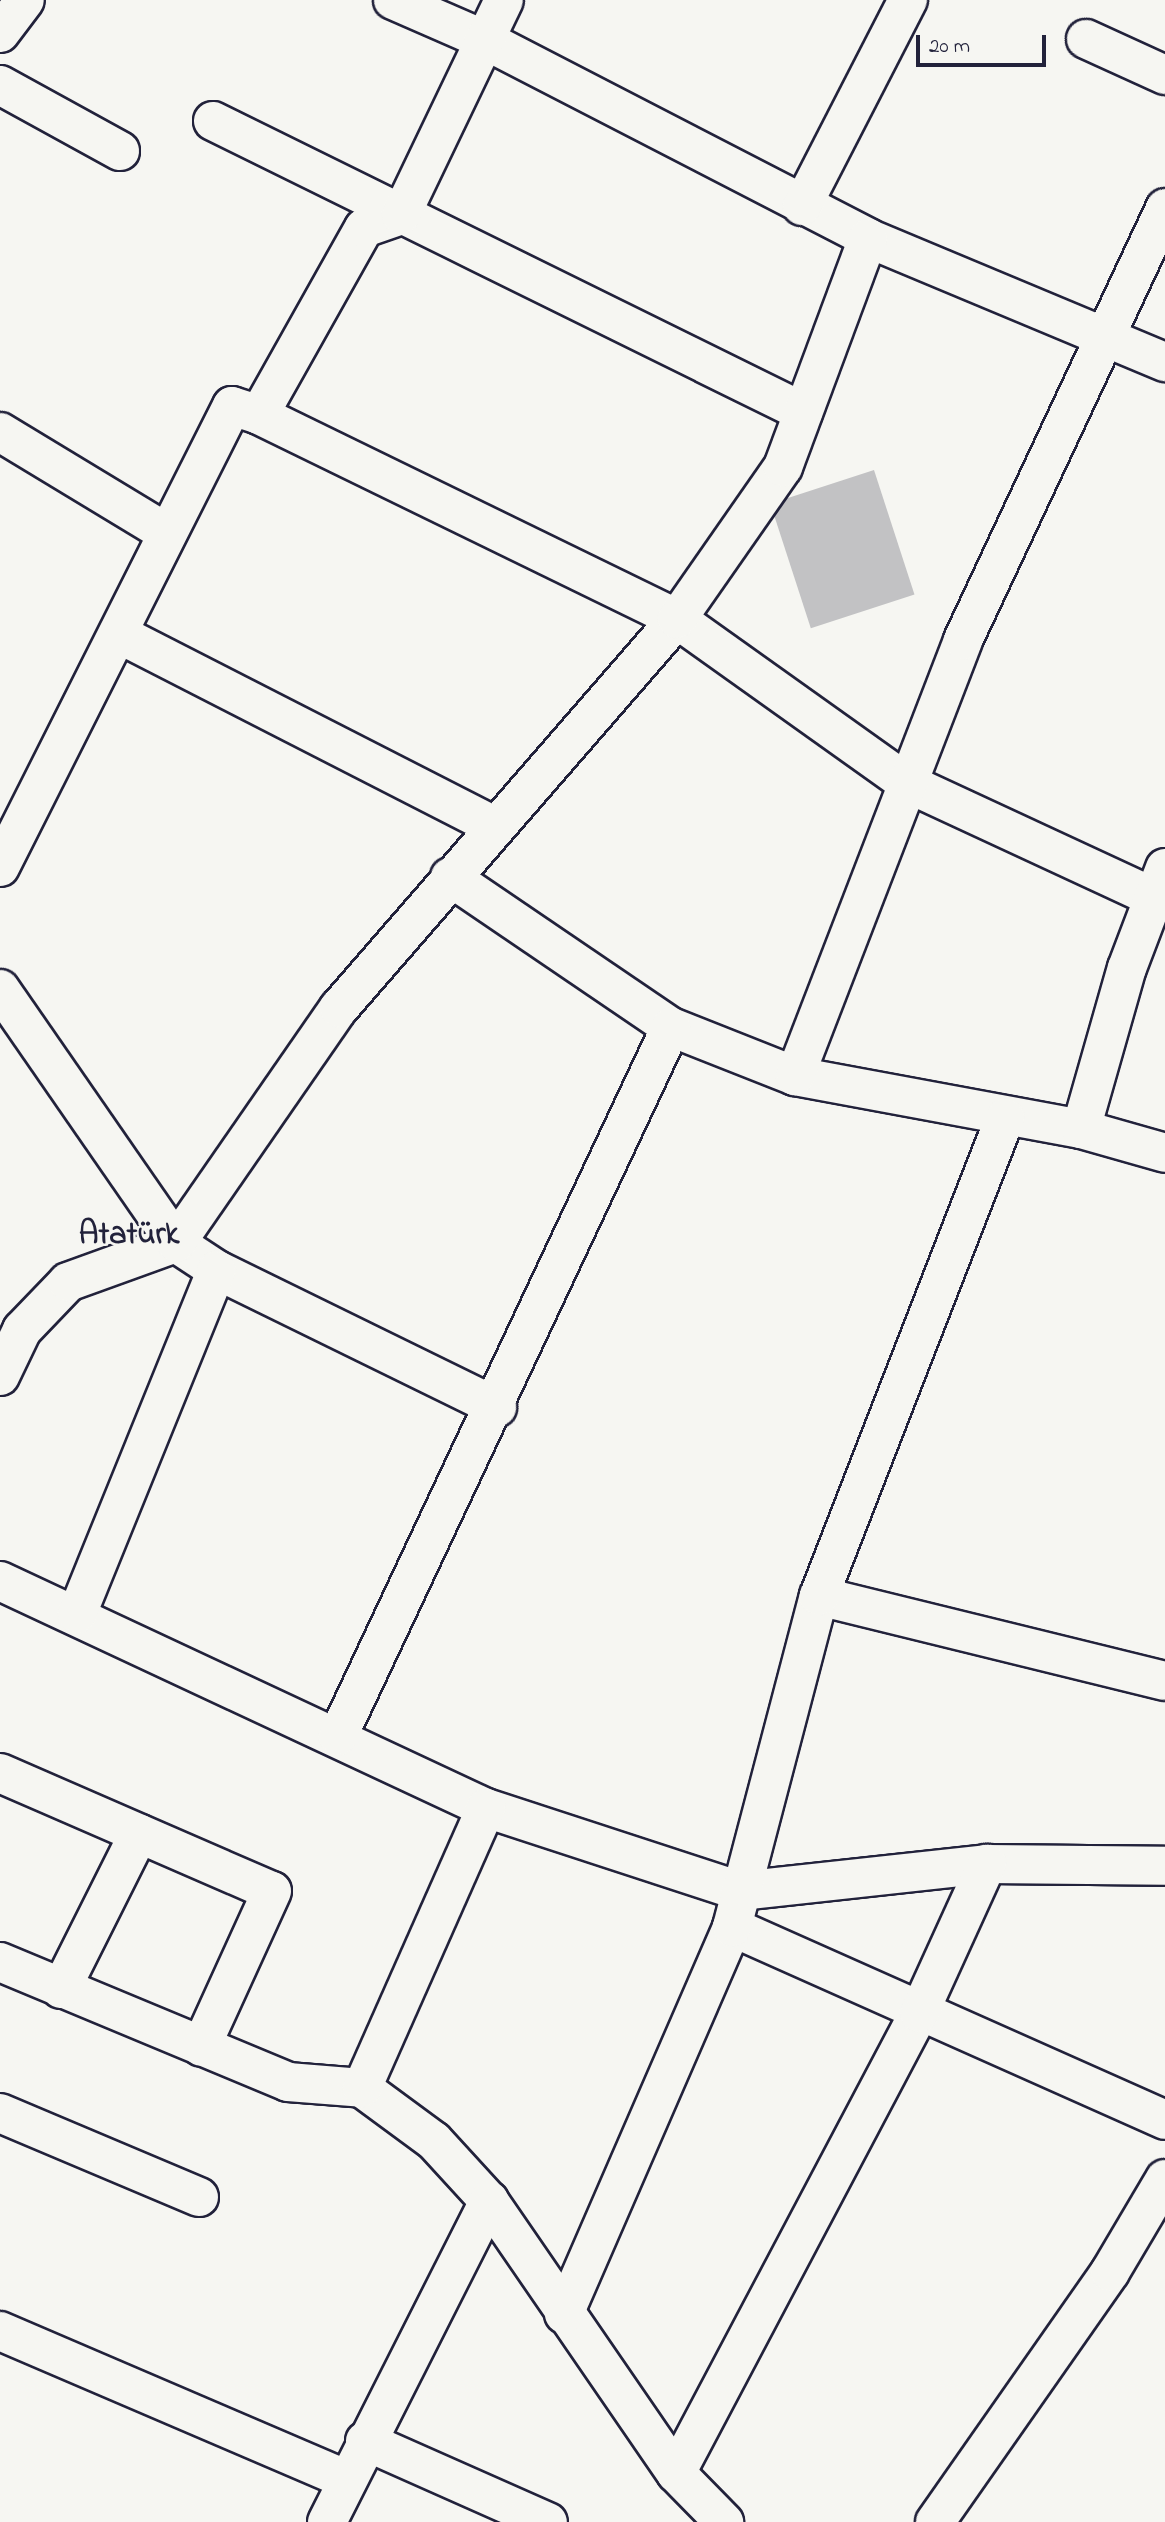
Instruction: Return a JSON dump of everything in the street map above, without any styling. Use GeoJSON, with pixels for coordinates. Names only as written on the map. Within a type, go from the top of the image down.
{"type":"FeatureCollection","features":[{"type":"Feature","properties":{"kind":"street"},"geometry":{"type":"LineString","coordinates":[[0,33],[25,0]]}},
{"type":"Feature","properties":{"kind":"street"},"geometry":{"type":"LineString","coordinates":[[393,0],[485,40],[868,238],[1165,362]]}},
{"type":"Feature","properties":{"kind":"street"},"geometry":{"type":"LineString","coordinates":[[259,415],[364,228],[401,215],[504,0]]}},
{"type":"Feature","properties":{"kind":"street"},"geometry":{"type":"LineString","coordinates":[[802,206],[908,0]]}},
{"type":"Feature","properties":{"kind":"street"},"geometry":{"type":"LineString","coordinates":[[1086,39],[1165,75]]}},
{"type":"Feature","properties":{"kind":"street"},"geometry":{"type":"LineString","coordinates":[[0,85],[120,151]]}},
{"type":"Feature","properties":{"kind":"street"},"geometry":{"type":"LineString","coordinates":[[213,121],[803,412]]}},
{"type":"Feature","properties":{"kind":"street"},"geometry":{"type":"LineString","coordinates":[[795,1076],[963,640],[1103,335],[1165,208]]}},
{"type":"Feature","properties":{"kind":"street"},"geometry":{"type":"LineString","coordinates":[[0,1376],[22,1330],[68,1282],[176,1243],[339,1008],[492,825],[677,619],[783,467],[868,238]]}},
{"type":"Feature","properties":{"kind":"street"},"geometry":{"type":"LineString","coordinates":[[0,867],[119,634],[165,532],[232,406],[259,415],[677,619],[907,783],[1159,882],[1081,1129]]}},
{"type":"Feature","properties":{"kind":"street"},"geometry":{"type":"LineString","coordinates":[[0,432],[165,532]]}},
{"type":"Feature","properties":{"kind":"street"},"geometry":{"type":"LineString","coordinates":[[119,634],[492,825]]}},
{"type":"Feature","properties":{"kind":"street"},"geometry":{"type":"LineString","coordinates":[[450,877],[671,1027],[795,1076],[1005,1118],[1081,1129],[1165,1153]]}},
{"type":"Feature","properties":{"kind":"street"},"geometry":{"type":"LineString","coordinates":[[0,989],[176,1243],[217,1270],[498,1407]]}},
{"type":"Feature","properties":{"kind":"street"},"geometry":{"type":"LineString","coordinates":[[338,1736],[498,1407],[671,1027]]}},
{"type":"Feature","properties":{"kind":"street"},"geometry":{"type":"LineString","coordinates":[[564,2314],[736,1909],[819,1596],[1005,1118]]}},
{"type":"Feature","properties":{"kind":"street"},"geometry":{"type":"LineString","coordinates":[[77,1614],[217,1270]]}},
{"type":"Feature","properties":{"kind":"street"},"geometry":{"type":"LineString","coordinates":[[0,1581],[77,1614],[486,1808],[736,1909],[919,2013],[1165,2120]]}},
{"type":"Feature","properties":{"kind":"street"},"geometry":{"type":"LineString","coordinates":[[819,1596],[1165,1681]]}},
{"type":"Feature","properties":{"kind":"street"},"geometry":{"type":"LineString","coordinates":[[0,1773],[272,1891],[201,2047]]}},
{"type":"Feature","properties":{"kind":"street"},"geometry":{"type":"LineString","coordinates":[[362,2088],[486,1808]]}},
{"type":"Feature","properties":{"kind":"street"},"geometry":{"type":"LineString","coordinates":[[61,1989],[139,1833]]}},
{"type":"Feature","properties":{"kind":"street"},"geometry":{"type":"LineString","coordinates":[[736,1909],[987,1864],[1165,1866]]}},
{"type":"Feature","properties":{"kind":"street"},"geometry":{"type":"LineString","coordinates":[[676,2473],[919,2013],[987,1864]]}},
{"type":"Feature","properties":{"kind":"street"},"geometry":{"type":"LineString","coordinates":[[0,1962],[288,2082],[362,2088],[434,2141],[489,2201],[564,2314],[676,2473],[724,2522]]}},
{"type":"Feature","properties":{"kind":"street"},"geometry":{"type":"LineString","coordinates":[[0,2113],[199,2197]]}},
{"type":"Feature","properties":{"kind":"street"},"geometry":{"type":"LineString","coordinates":[[935,2522],[1110,2272],[1165,2179]]}},
{"type":"Feature","properties":{"kind":"street"},"geometry":{"type":"LineString","coordinates":[[327,2522],[365,2441],[489,2201]]}},
{"type":"Feature","properties":{"kind":"street"},"geometry":{"type":"LineString","coordinates":[[0,2331],[346,2479]]}},
{"type":"Feature","properties":{"kind":"street"},"geometry":{"type":"LineString","coordinates":[[365,2441],[548,2522]]}},
{"type":"Feature","properties":{"kind":"building"},"geometry":{"type":"Polygon","coordinates":[[[874,470],[914,595],[811,628],[770,504],[874,470]]]}},
{"type":"Feature","properties":{"kind":"district","name":"Atatürk"},"geometry":{"type":"Point","coordinates":[129,1236]}}]}
